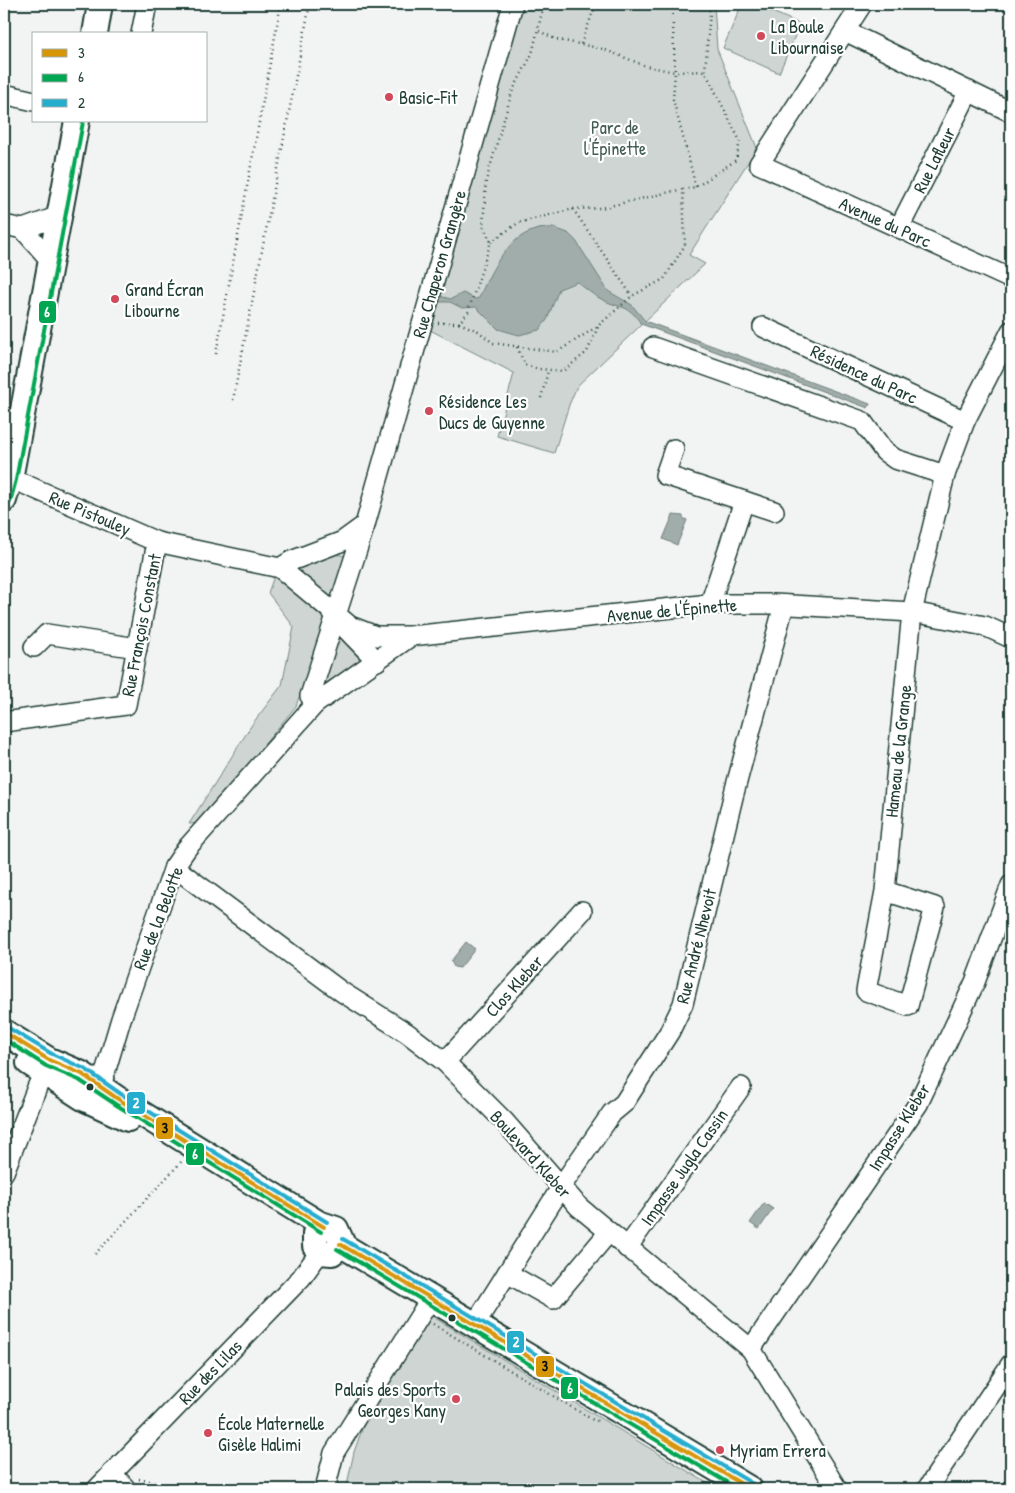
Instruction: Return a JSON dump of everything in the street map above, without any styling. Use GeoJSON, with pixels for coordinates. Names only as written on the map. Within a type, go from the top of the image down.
{"type":"FeatureCollection","features":[{"type":"Feature","properties":{"kind":"main road"},"geometry":{"type":"LineString","coordinates":[[94,32],[100,4]]}},
{"type":"Feature","properties":{"kind":"main road"},"geometry":{"type":"LineString","coordinates":[[6,486],[78,122]]}},
{"type":"Feature","properties":{"kind":"main road"},"geometry":{"type":"LineString","coordinates":[[4,1032],[49,1060],[82,1074],[101,1086],[324,1240]]}},
{"type":"Feature","properties":{"kind":"main road"},"geometry":{"type":"LineString","coordinates":[[4,1048],[83,1098],[111,1110],[189,1153],[324,1240],[431,1298],[750,1489]]}},
{"type":"Feature","properties":{"kind":"street"},"geometry":{"type":"LineString","coordinates":[[141,32],[147,4]]}},
{"type":"Feature","properties":{"kind":"street","name":"Rue Chaperon Grangère"},"geometry":{"type":"LineString","coordinates":[[334,614],[365,525],[513,4]]}},
{"type":"Feature","properties":{"kind":"street"},"geometry":{"type":"LineString","coordinates":[[862,4],[845,31],[1011,112]]}},
{"type":"Feature","properties":{"kind":"street","name":"Avenue du Parc"},"geometry":{"type":"LineString","coordinates":[[845,31],[759,164],[1011,279]]}},
{"type":"Feature","properties":{"kind":"street","name":"Rue Lafleur"},"geometry":{"type":"LineString","coordinates":[[899,228],[969,91]]}},
{"type":"Feature","properties":{"kind":"street"},"geometry":{"type":"LineString","coordinates":[[4,94],[32,100]]}},
{"type":"Feature","properties":{"kind":"street"},"geometry":{"type":"LineString","coordinates":[[4,225],[23,228],[59,216]]}},
{"type":"Feature","properties":{"kind":"street"},"geometry":{"type":"LineString","coordinates":[[23,228],[50,261]]}},
{"type":"Feature","properties":{"kind":"street","name":"Résidence du Parc"},"geometry":{"type":"LineString","coordinates":[[763,327],[965,422]]}},
{"type":"Feature","properties":{"kind":"street","name":"Hameau de la Grange"},"geometry":{"type":"LineString","coordinates":[[885,891],[935,907],[908,1006],[866,991],[885,891],[912,612],[945,475],[965,422],[1011,331]]}},
{"type":"Feature","properties":{"kind":"street"},"geometry":{"type":"LineString","coordinates":[[653,347],[862,421],[884,451],[894,459],[945,475]]}},
{"type":"Feature","properties":{"kind":"street"},"geometry":{"type":"LineString","coordinates":[[674,449],[665,475],[774,511]]}},
{"type":"Feature","properties":{"kind":"street","name":"Rue Pistouley"},"geometry":{"type":"LineString","coordinates":[[6,486],[157,542],[177,547]]}},
{"type":"Feature","properties":{"kind":"street"},"geometry":{"type":"LineString","coordinates":[[710,604],[744,501]]}},
{"type":"Feature","properties":{"kind":"street"},"geometry":{"type":"LineString","coordinates":[[280,568],[291,561],[343,542],[365,525]]}},
{"type":"Feature","properties":{"kind":"street","name":"Rue François Constant"},"geometry":{"type":"LineString","coordinates":[[4,722],[126,705],[157,542]]}},
{"type":"Feature","properties":{"kind":"street","name":"Avenue de l'Épinette"},"geometry":{"type":"LineString","coordinates":[[177,547],[280,568],[350,626],[376,636],[411,636],[710,604],[784,605],[912,612],[985,626],[1011,638]]}},
{"type":"Feature","properties":{"kind":"street","name":"Rue André Nhevoit"},"geometry":{"type":"LineString","coordinates":[[475,1324],[562,1187],[612,1114],[624,1103],[670,1031],[683,1004],[733,797],[784,605]]}},
{"type":"Feature","properties":{"kind":"street"},"geometry":{"type":"LineString","coordinates":[[309,710],[310,696],[334,614]]}},
{"type":"Feature","properties":{"kind":"street","name":"Avenue de l'Épinette"},"geometry":{"type":"LineString","coordinates":[[334,614],[347,631],[377,661]]}},
{"type":"Feature","properties":{"kind":"street"},"geometry":{"type":"LineString","coordinates":[[34,647],[47,634],[137,648]]}},
{"type":"Feature","properties":{"kind":"street","name":"Rue de la Belotte"},"geometry":{"type":"LineString","coordinates":[[101,1086],[121,1019],[174,867],[187,848],[309,710],[411,636]]}},
{"type":"Feature","properties":{"kind":"street","name":"Boulevard Kleber"},"geometry":{"type":"LineString","coordinates":[[174,867],[342,992],[407,1033],[445,1062],[504,1121],[579,1207],[751,1349],[837,1489]]}},
{"type":"Feature","properties":{"kind":"street","name":"Impasse Kleber"},"geometry":{"type":"LineString","coordinates":[[751,1349],[918,1104],[974,982],[1011,885]]}},
{"type":"Feature","properties":{"kind":"street","name":"Clos Kleber"},"geometry":{"type":"LineString","coordinates":[[445,1062],[582,910]]}},
{"type":"Feature","properties":{"kind":"street"},"geometry":{"type":"LineString","coordinates":[[4,1172],[38,1085],[45,1073]]}},
{"type":"Feature","properties":{"kind":"street","name":"Impasse Jugla Cassin"},"geometry":{"type":"LineString","coordinates":[[627,1248],[741,1087]]}},
{"type":"Feature","properties":{"kind":"street"},"geometry":{"type":"LineString","coordinates":[[507,1273],[553,1299],[609,1232]]}},
{"type":"Feature","properties":{"kind":"street","name":"Rue des Lilas"},"geometry":{"type":"LineString","coordinates":[[97,1489],[300,1278],[324,1240]]}},
{"type":"Feature","properties":{"kind":"street"},"geometry":{"type":"LineString","coordinates":[[325,1489],[334,1453],[431,1298]]}},
{"type":"Feature","properties":{"kind":"street"},"geometry":{"type":"LineString","coordinates":[[926,1489],[1011,1364]]}},
{"type":"Feature","properties":{"kind":"street"},"geometry":{"type":"LineString","coordinates":[[114,1471],[126,1489]]}},
{"type":"Feature","properties":{"kind":"path"},"geometry":{"type":"LineString","coordinates":[[216,354],[281,4]]}},
{"type":"Feature","properties":{"kind":"path"},"geometry":{"type":"LineString","coordinates":[[233,400],[310,4]]}},
{"type":"Feature","properties":{"kind":"path"},"geometry":{"type":"LineString","coordinates":[[491,242],[483,226],[486,181],[512,92],[532,54],[544,4]]}},
{"type":"Feature","properties":{"kind":"path"},"geometry":{"type":"LineString","coordinates":[[581,44],[596,4]]}},
{"type":"Feature","properties":{"kind":"path"},"geometry":{"type":"LineString","coordinates":[[672,4],[676,72],[673,99],[696,187]]}},
{"type":"Feature","properties":{"kind":"path"},"geometry":{"type":"LineString","coordinates":[[459,323],[468,312],[491,242],[518,223],[573,209],[601,208],[696,187],[736,160],[740,141],[705,71],[710,12],[708,4]]}},
{"type":"Feature","properties":{"kind":"path"},"geometry":{"type":"LineString","coordinates":[[539,31],[555,39],[603,49],[646,66],[676,72],[705,71]]}},
{"type":"Feature","properties":{"kind":"path"},"geometry":{"type":"LineString","coordinates":[[422,323],[459,323],[478,331],[493,343],[556,352],[598,326],[632,296],[664,279],[685,245],[683,189]]}},
{"type":"Feature","properties":{"kind":"path"},"geometry":{"type":"LineString","coordinates":[[573,209],[632,296]]}},
{"type":"Feature","properties":{"kind":"path"},"geometry":{"type":"LineString","coordinates":[[517,347],[525,365],[548,371],[563,371],[587,352],[598,326]]}},
{"type":"Feature","properties":{"kind":"path"},"geometry":{"type":"LineString","coordinates":[[541,398],[548,371]]}},
{"type":"Feature","properties":{"kind":"path"},"geometry":{"type":"LineString","coordinates":[[95,1254],[189,1153]]}},
{"type":"Feature","properties":{"kind":"path"},"geometry":{"type":"LineString","coordinates":[[114,1471],[124,1476],[191,1489]]}},
{"type":"Feature","properties":{"kind":"green space","name":"Parc de l'Épinette"},"geometry":{"type":"Polygon","coordinates":[[[523,4],[714,4],[717,49],[757,148],[689,255],[705,264],[577,386],[554,453],[497,436],[514,373],[430,330],[523,4]]]}},
{"type":"Feature","properties":{"kind":"green space","name":"La Boule Libournaise"},"geometry":{"type":"Polygon","coordinates":[[[742,4],[754,4],[800,24],[779,73],[723,48],[742,4]]]}},
{"type":"Feature","properties":{"kind":"green space"},"geometry":{"type":"Polygon","coordinates":[[[334,554],[346,556],[334,598],[324,598],[297,574],[296,567],[334,554]]]}},
{"type":"Feature","properties":{"kind":"green space"},"geometry":{"type":"Polygon","coordinates":[[[274,576],[286,583],[326,621],[296,706],[200,823],[189,824],[253,723],[282,685],[294,627],[268,593],[274,576]]]}},
{"type":"Feature","properties":{"kind":"green space"},"geometry":{"type":"Polygon","coordinates":[[[335,627],[369,658],[324,684],[335,627]]]}},
{"type":"Feature","properties":{"kind":"green space"},"geometry":{"type":"Polygon","coordinates":[[[430,1315],[717,1489],[346,1489],[354,1452],[365,1421],[430,1315]]]}},
{"type":"Feature","properties":{"kind":"shaded area"},"geometry":{"type":"Polygon","coordinates":[[[554,228],[568,233],[576,241],[608,291],[632,305],[645,321],[870,404],[868,408],[641,324],[633,313],[609,303],[577,282],[559,289],[547,320],[539,330],[519,335],[498,329],[476,307],[462,308],[450,302],[437,302],[439,296],[451,299],[463,293],[475,299],[479,298],[500,258],[515,241],[524,234],[535,230],[554,228]]]}},
{"type":"Feature","properties":{"kind":"shaded area"},"geometry":{"type":"Polygon","coordinates":[[[673,515],[683,516],[687,520],[677,545],[663,539],[673,515]]]}},
{"type":"Feature","properties":{"kind":"shaded area"},"geometry":{"type":"Polygon","coordinates":[[[466,942],[475,949],[460,968],[454,967],[451,961],[466,942]]]}},
{"type":"Feature","properties":{"kind":"shaded area"},"geometry":{"type":"Polygon","coordinates":[[[764,1203],[773,1209],[759,1229],[750,1223],[764,1203]]]}},
{"type":"Feature","properties":{"kind":"transit line","name":"6"},"geometry":{"type":"LineString","coordinates":[[10,502],[16,480],[83,122]]}},
{"type":"Feature","properties":{"kind":"transit line","name":"2"},"geometry":{"type":"LineString","coordinates":[[7,1027],[52,1054],[85,1069],[121,1094],[327,1222]]}},
{"type":"Feature","properties":{"kind":"transit line","name":"3"},"geometry":{"type":"LineString","coordinates":[[4,1032],[49,1060],[82,1074],[118,1099],[324,1227]]}},
{"type":"Feature","properties":{"kind":"transit line","name":"6"},"geometry":{"type":"LineString","coordinates":[[4,1039],[46,1066],[79,1080],[321,1232]]}},
{"type":"Feature","properties":{"kind":"transit line","name":"2"},"geometry":{"type":"LineString","coordinates":[[343,1239],[753,1484]]}},
{"type":"Feature","properties":{"kind":"transit line","name":"3"},"geometry":{"type":"LineString","coordinates":[[340,1244],[750,1489]]}},
{"type":"Feature","properties":{"kind":"transit line","name":"6"},"geometry":{"type":"LineString","coordinates":[[337,1249],[738,1489]]}},
{"type":"Feature","properties":{"kind":"place","name":"La Boule Libournaise"},"geometry":{"type":"Point","coordinates":[761,36]}},
{"type":"Feature","properties":{"kind":"place","name":"Basic-Fit"},"geometry":{"type":"Point","coordinates":[389,97]}},
{"type":"Feature","properties":{"kind":"place","name":"Grand Écran Libourne"},"geometry":{"type":"Point","coordinates":[115,299]}},
{"type":"Feature","properties":{"kind":"place","name":"Résidence Les Ducs de Guyenne"},"geometry":{"type":"Point","coordinates":[429,411]}},
{"type":"Feature","properties":{"kind":"place","name":"Palais des Sports Georges Kany"},"geometry":{"type":"Point","coordinates":[456,1399]}},
{"type":"Feature","properties":{"kind":"place","name":"École Maternelle Gisèle Halimi"},"geometry":{"type":"Point","coordinates":[208,1433]}},
{"type":"Feature","properties":{"kind":"place","name":"Myriam Errera"},"geometry":{"type":"Point","coordinates":[720,1450]}}]}
